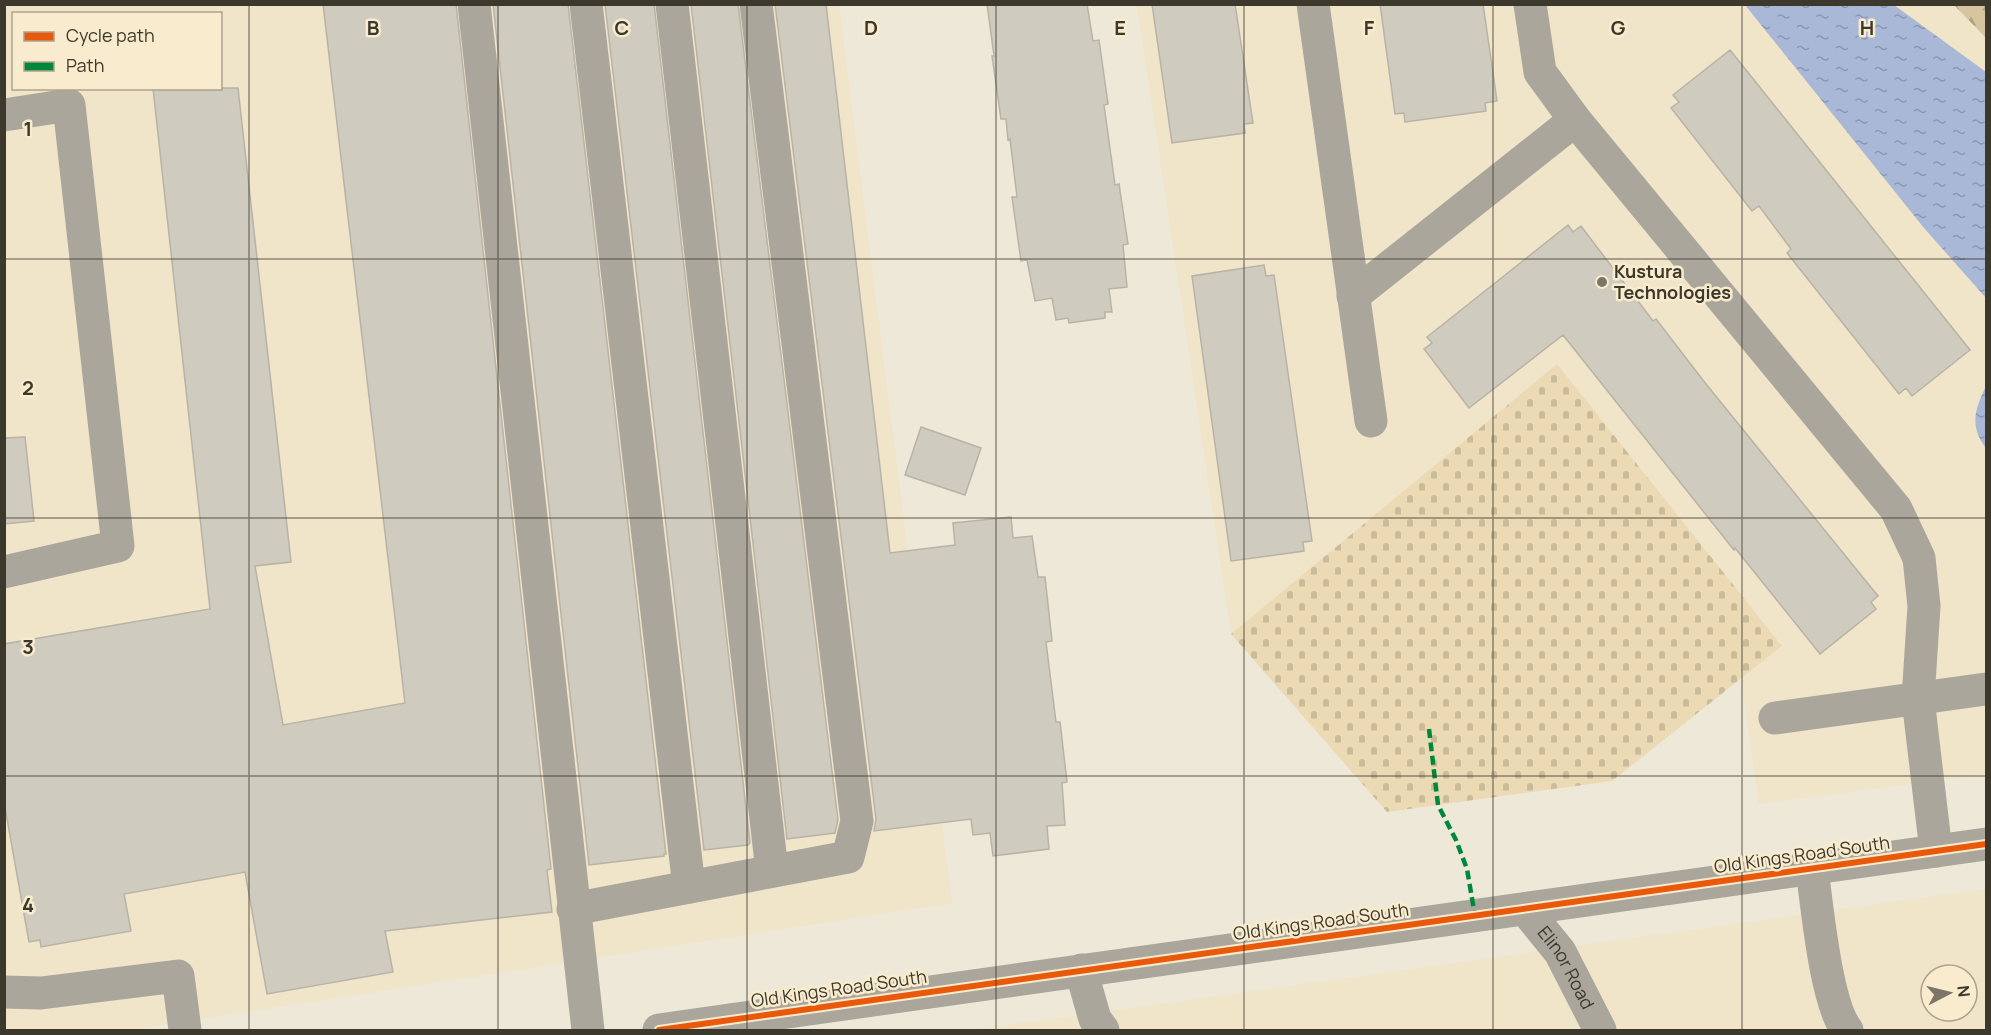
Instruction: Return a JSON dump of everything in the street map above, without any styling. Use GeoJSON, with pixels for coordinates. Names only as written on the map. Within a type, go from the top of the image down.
{"type":"FeatureCollection","features":[{"type":"Feature","properties":{"kind":"street"},"geometry":{"type":"LineString","coordinates":[[474,4],[588,1030]]}},
{"type":"Feature","properties":{"kind":"street"},"geometry":{"type":"LineString","coordinates":[[586,4],[689,887]]}},
{"type":"Feature","properties":{"kind":"street"},"geometry":{"type":"LineString","coordinates":[[672,4],[772,872]]}},
{"type":"Feature","properties":{"kind":"street"},"geometry":{"type":"LineString","coordinates":[[573,909],[848,857],[857,821],[756,4]]}},
{"type":"Feature","properties":{"kind":"street"},"geometry":{"type":"LineString","coordinates":[[1313,4],[1371,421]]}},
{"type":"Feature","properties":{"kind":"street"},"geometry":{"type":"LineString","coordinates":[[1530,4],[1540,72],[1575,120],[1896,508],[1919,558],[1924,606],[1918,699],[1936,851]]}},
{"type":"Feature","properties":{"kind":"street"},"geometry":{"type":"LineString","coordinates":[[4,115],[69,105],[118,546],[4,572]]}},
{"type":"Feature","properties":{"kind":"street"},"geometry":{"type":"LineString","coordinates":[[1353,296],[1575,120]]}},
{"type":"Feature","properties":{"kind":"street"},"geometry":{"type":"LineString","coordinates":[[1776,718],[1986,689]]}},
{"type":"Feature","properties":{"kind":"street","name":"Old Kings Road South"},"geometry":{"type":"LineString","coordinates":[[659,1030],[1986,844]]}},
{"type":"Feature","properties":{"kind":"street"},"geometry":{"type":"LineString","coordinates":[[1812,869],[1833,996],[1841,1023],[1847,1030]]}},
{"type":"Feature","properties":{"kind":"street","name":"Elinor Road"},"geometry":{"type":"LineString","coordinates":[[1525,909],[1560,952],[1600,1030]]}},
{"type":"Feature","properties":{"kind":"street"},"geometry":{"type":"LineString","coordinates":[[1081,970],[1095,1019],[1103,1030]]}},
{"type":"Feature","properties":{"kind":"street"},"geometry":{"type":"LineString","coordinates":[[4,992],[42,993],[178,976],[185,1030]]}},
{"type":"Feature","properties":{"kind":"shaded area"},"geometry":{"type":"Polygon","coordinates":[[[5,5],[839,5],[952,903],[130,1030],[5,1030],[5,5]]]}},
{"type":"Feature","properties":{"kind":"shaded area"},"geometry":{"type":"Polygon","coordinates":[[[1137,5],[1954,5],[1986,38],[1986,774],[1759,804],[1741,679],[1782,646],[1557,364],[1231,634],[1137,5]]]}},
{"type":"Feature","properties":{"kind":"shaded area"},"geometry":{"type":"Polygon","coordinates":[[[1986,889],[1986,1030],[973,1030],[1986,889]]]}},
{"type":"Feature","properties":{"kind":"green space"},"geometry":{"type":"Polygon","coordinates":[[[1954,5],[1986,5],[1986,38],[1954,5]]]}},
{"type":"Feature","properties":{"kind":"green space"},"geometry":{"type":"Polygon","coordinates":[[[1557,364],[1782,646],[1612,781],[1387,812],[1231,634],[1557,364]]]}},
{"type":"Feature","properties":{"kind":"water"},"geometry":{"type":"Polygon","coordinates":[[[1745,5],[1894,5],[1986,72],[1986,298],[1924,228],[1745,5]]]}},
{"type":"Feature","properties":{"kind":"water"},"geometry":{"type":"Polygon","coordinates":[[[1986,386],[1986,448],[1977,432],[1976,417],[1986,386]]]}},
{"type":"Feature","properties":{"kind":"building"},"geometry":{"type":"Polygon","coordinates":[[[323,4],[456,4],[551,869],[547,870],[552,912],[385,931],[393,972],[267,994],[245,872],[124,894],[131,931],[41,947],[40,940],[29,942],[4,802],[4,644],[210,609],[153,90],[238,88],[291,562],[255,566],[283,725],[405,703],[323,4]]]}},
{"type":"Feature","properties":{"kind":"building"},"geometry":{"type":"Polygon","coordinates":[[[493,4],[568,4],[666,854],[664,856],[589,865],[493,4]]]}},
{"type":"Feature","properties":{"kind":"building"},"geometry":{"type":"Polygon","coordinates":[[[605,4],[654,4],[750,843],[748,845],[704,850],[605,4]]]}},
{"type":"Feature","properties":{"kind":"building"},"geometry":{"type":"Polygon","coordinates":[[[691,4],[738,4],[838,820],[835,833],[787,839],[691,4]]]}},
{"type":"Feature","properties":{"kind":"building"},"geometry":{"type":"Polygon","coordinates":[[[775,4],[826,4],[890,553],[955,545],[953,523],[1011,517],[1013,538],[1032,536],[1038,577],[1045,577],[1052,641],[1046,642],[1056,722],[1060,722],[1067,782],[1062,783],[1065,825],[1047,826],[1049,849],[993,856],[990,833],[973,835],[971,819],[874,831],[876,819],[775,4]]]}},
{"type":"Feature","properties":{"kind":"building"},"geometry":{"type":"Polygon","coordinates":[[[987,4],[1087,4],[1093,41],[1099,40],[1108,104],[1104,105],[1115,185],[1119,184],[1128,244],[1123,245],[1127,287],[1109,289],[1112,312],[1105,312],[1105,318],[1069,323],[1068,318],[1056,320],[1052,298],[1035,301],[1027,260],[1021,261],[1012,197],[1017,197],[1010,139],[1008,140],[1006,119],[1001,119],[987,4]]]}},
{"type":"Feature","properties":{"kind":"building"},"geometry":{"type":"Polygon","coordinates":[[[1152,4],[1235,4],[1253,123],[1244,124],[1245,133],[1172,143],[1152,4]]]}},
{"type":"Feature","properties":{"kind":"building"},"geometry":{"type":"Polygon","coordinates":[[[1380,4],[1483,4],[1497,101],[1485,103],[1486,111],[1405,122],[1404,113],[1395,114],[1380,4]]]}},
{"type":"Feature","properties":{"kind":"building"},"geometry":{"type":"Polygon","coordinates":[[[1730,50],[1970,350],[1912,396],[1906,388],[1899,394],[1787,253],[1791,249],[1759,206],[1752,211],[1671,108],[1679,102],[1673,95],[1730,50]]]}},
{"type":"Feature","properties":{"kind":"building"},"geometry":{"type":"Polygon","coordinates":[[[1568,225],[1573,232],[1581,226],[1653,321],[1656,319],[1878,596],[1871,602],[1876,609],[1820,654],[1563,335],[1469,408],[1424,349],[1432,343],[1427,337],[1568,225]]]}},
{"type":"Feature","properties":{"kind":"building"},"geometry":{"type":"Polygon","coordinates":[[[1264,265],[1266,276],[1274,275],[1312,541],[1303,542],[1304,551],[1231,561],[1192,276],[1264,265]]]}},
{"type":"Feature","properties":{"kind":"building"},"geometry":{"type":"Polygon","coordinates":[[[921,427],[981,448],[965,495],[905,475],[921,427]]]}},
{"type":"Feature","properties":{"kind":"building"},"geometry":{"type":"Polygon","coordinates":[[[25,437],[34,521],[4,524],[4,438],[25,437]]]}},
{"type":"Feature","properties":{"kind":"marked path"},"geometry":{"type":"LineString","coordinates":[[1429,729],[1438,805],[1456,840],[1467,869],[1475,916]]}},
{"type":"Feature","properties":{"kind":"cycle path"},"geometry":{"type":"LineString","coordinates":[[659,1030],[1986,844]]}},
{"type":"Feature","properties":{"kind":"place","name":"Kustura Technologies"},"geometry":{"type":"Point","coordinates":[1602,282]}}]}
